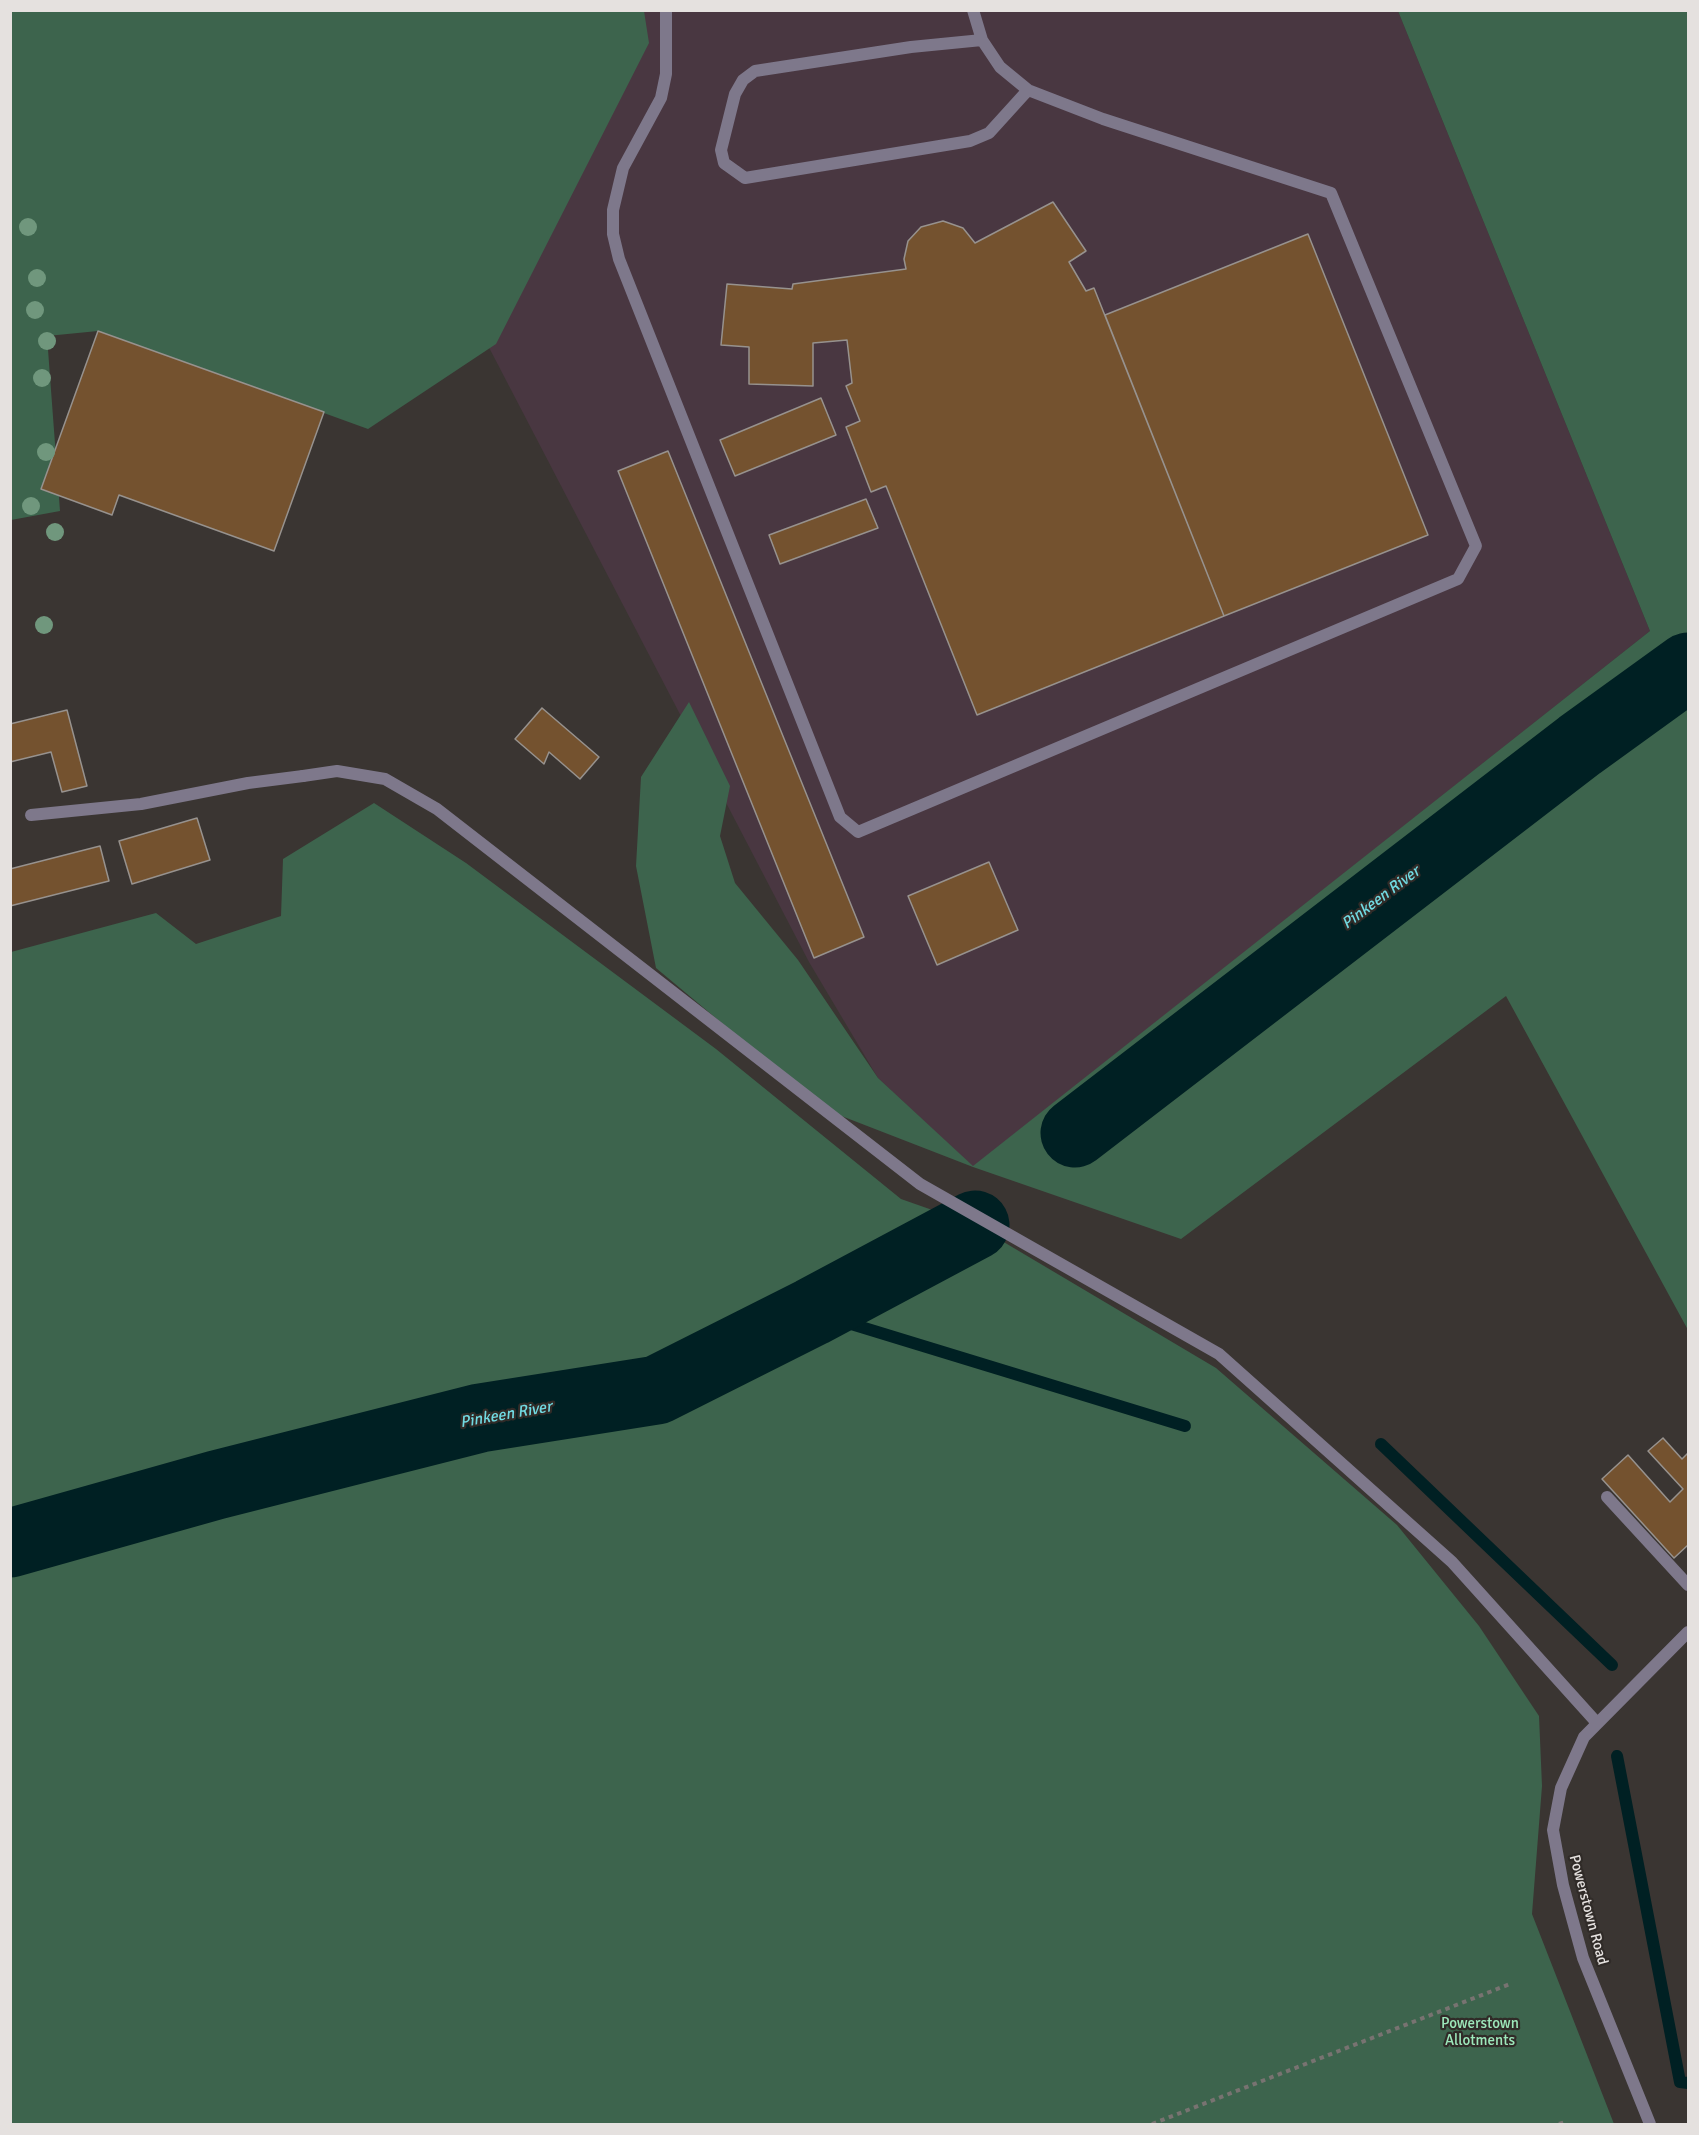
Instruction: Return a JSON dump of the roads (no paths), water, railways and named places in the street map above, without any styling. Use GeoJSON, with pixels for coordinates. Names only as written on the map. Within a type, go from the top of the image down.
{"type":"FeatureCollection","features":[{"type":"Feature","properties":{"kind":"street"},"geometry":{"type":"LineString","coordinates":[[666,10],[666,74],[661,98],[623,168],[613,210],[613,234],[619,259],[840,817],[858,832],[1458,579],[1476,546],[1330,193],[1103,119],[1028,90],[1000,67],[982,40],[973,10]]}},
{"type":"Feature","properties":{"kind":"street"},"geometry":{"type":"LineString","coordinates":[[982,40],[911,47],[755,71],[743,80],[735,94],[721,150],[724,163],[732,171],[745,178],[970,141],[989,133],[1028,90]]}},
{"type":"Feature","properties":{"kind":"street"},"geometry":{"type":"LineString","coordinates":[[31,815],[141,804],[337,771],[385,779],[436,809],[920,1184],[1219,1354],[1452,1562],[1597,1723]]}},
{"type":"Feature","properties":{"kind":"street"},"geometry":{"type":"LineString","coordinates":[[1607,1497],[1689,1585]]}},
{"type":"Feature","properties":{"kind":"street","name":"Powerstown Road"},"geometry":{"type":"LineString","coordinates":[[1650,2124],[1583,1958],[1563,1885],[1553,1830],[1561,1788],[1584,1737],[1689,1632]]}},
{"type":"Feature","properties":{"kind":"waterway","name":"Pinkeen River"},"geometry":{"type":"LineString","coordinates":[[1075,1133],[1580,745],[1688,667]]}},
{"type":"Feature","properties":{"kind":"waterway","name":"Pinkeen River"},"geometry":{"type":"LineString","coordinates":[[10,1543],[216,1485],[480,1418],[657,1390],[812,1312],[975,1225]]}},
{"type":"Feature","properties":{"kind":"waterway"},"geometry":{"type":"LineString","coordinates":[[812,1312],[1185,1426]]}},
{"type":"Feature","properties":{"kind":"waterway"},"geometry":{"type":"LineString","coordinates":[[1381,1444],[1612,1665]]}},
{"type":"Feature","properties":{"kind":"waterway"},"geometry":{"type":"LineString","coordinates":[[1617,1756],[1680,2082],[1688,2083]]}},
{"type":"Feature","properties":{"kind":"park label","name":"Powerstown Allotments"},"geometry":{"type":"Point","coordinates":[1480,2032]}}]}
